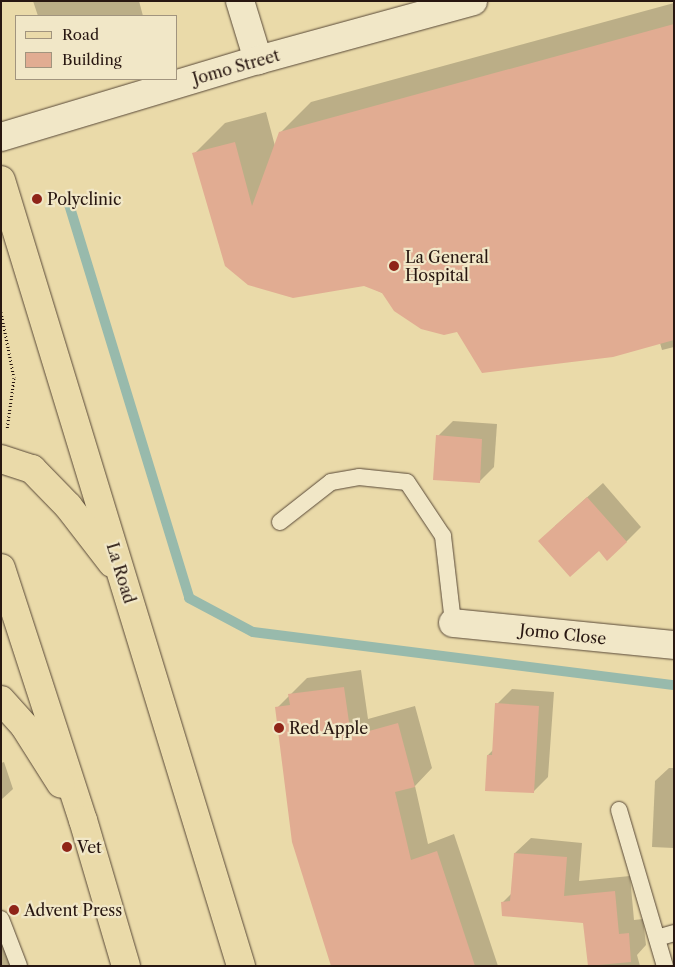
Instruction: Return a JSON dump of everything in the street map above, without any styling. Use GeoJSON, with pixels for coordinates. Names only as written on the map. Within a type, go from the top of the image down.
{"type":"FeatureCollection","features":[{"type":"Feature","properties":{"kind":"main road","name":"La Road"},"geometry":{"type":"LineString","coordinates":[[1,180],[241,966]]}},
{"type":"Feature","properties":{"kind":"main road"},"geometry":{"type":"LineString","coordinates":[[3,447],[32,469],[68,506],[123,578]]}},
{"type":"Feature","properties":{"kind":"main road"},"geometry":{"type":"LineString","coordinates":[[1,568],[82,820],[120,963]]}},
{"type":"Feature","properties":{"kind":"main road"},"geometry":{"type":"LineString","coordinates":[[1,700],[25,727],[82,820]]}},
{"type":"Feature","properties":{"kind":"street"},"geometry":{"type":"LineString","coordinates":[[240,1],[258,60]]}},
{"type":"Feature","properties":{"kind":"street","name":"Jomo Street"},"geometry":{"type":"LineString","coordinates":[[1,138],[258,60],[473,1]]}},
{"type":"Feature","properties":{"kind":"street","name":"Jomo Close"},"geometry":{"type":"LineString","coordinates":[[453,623],[674,645]]}},
{"type":"Feature","properties":{"kind":"lane"},"geometry":{"type":"LineString","coordinates":[[280,522],[331,482],[359,477],[407,482],[443,536],[453,623]]}},
{"type":"Feature","properties":{"kind":"lane"},"geometry":{"type":"LineString","coordinates":[[619,810],[665,966]]}},
{"type":"Feature","properties":{"kind":"lane"},"geometry":{"type":"LineString","coordinates":[[1,919],[19,966]]}},
{"type":"Feature","properties":{"kind":"lane"},"geometry":{"type":"LineString","coordinates":[[657,938],[674,933]]}},
{"type":"Feature","properties":{"kind":"path"},"geometry":{"type":"LineString","coordinates":[[1,312],[14,378],[8,429],[3,447]]}},
{"type":"Feature","properties":{"kind":"building"},"geometry":{"type":"Polygon","coordinates":[[[674,24],[674,340],[613,357],[482,373],[457,332],[444,335],[421,329],[394,311],[382,293],[364,286],[293,298],[248,285],[225,266],[192,153],[235,142],[252,206],[279,132],[674,24]]]}},
{"type":"Feature","properties":{"kind":"building"},"geometry":{"type":"Polygon","coordinates":[[[436,435],[482,439],[480,483],[433,480],[436,435]]]}},
{"type":"Feature","properties":{"kind":"building"},"geometry":{"type":"Polygon","coordinates":[[[587,497],[627,542],[607,561],[599,551],[570,577],[538,541],[587,497]]]}},
{"type":"Feature","properties":{"kind":"building"},"geometry":{"type":"Polygon","coordinates":[[[344,687],[351,736],[398,723],[415,787],[395,792],[411,860],[437,851],[475,966],[331,966],[292,842],[275,707],[290,705],[288,694],[344,687]]]}},
{"type":"Feature","properties":{"kind":"building"},"geometry":{"type":"Polygon","coordinates":[[[495,703],[539,706],[534,793],[485,791],[487,755],[492,755],[495,703]]]}},
{"type":"Feature","properties":{"kind":"building"},"geometry":{"type":"Polygon","coordinates":[[[514,853],[567,857],[564,896],[615,891],[619,934],[629,933],[631,962],[588,966],[583,923],[502,916],[501,902],[510,901],[514,853]]]}},
{"type":"Feature","properties":{"kind":"waterway"},"geometry":{"type":"LineString","coordinates":[[68,201],[189,598],[253,632],[674,685]]}},
{"type":"Feature","properties":{"kind":"place","name":"Polyclinic"},"geometry":{"type":"Point","coordinates":[37,199]}},
{"type":"Feature","properties":{"kind":"place","name":"La General Hospital"},"geometry":{"type":"Point","coordinates":[394,266]}},
{"type":"Feature","properties":{"kind":"place","name":"Red Apple"},"geometry":{"type":"Point","coordinates":[279,728]}},
{"type":"Feature","properties":{"kind":"place","name":"Vet"},"geometry":{"type":"Point","coordinates":[67,847]}},
{"type":"Feature","properties":{"kind":"place","name":"Advent Press"},"geometry":{"type":"Point","coordinates":[14,910]}}]}
